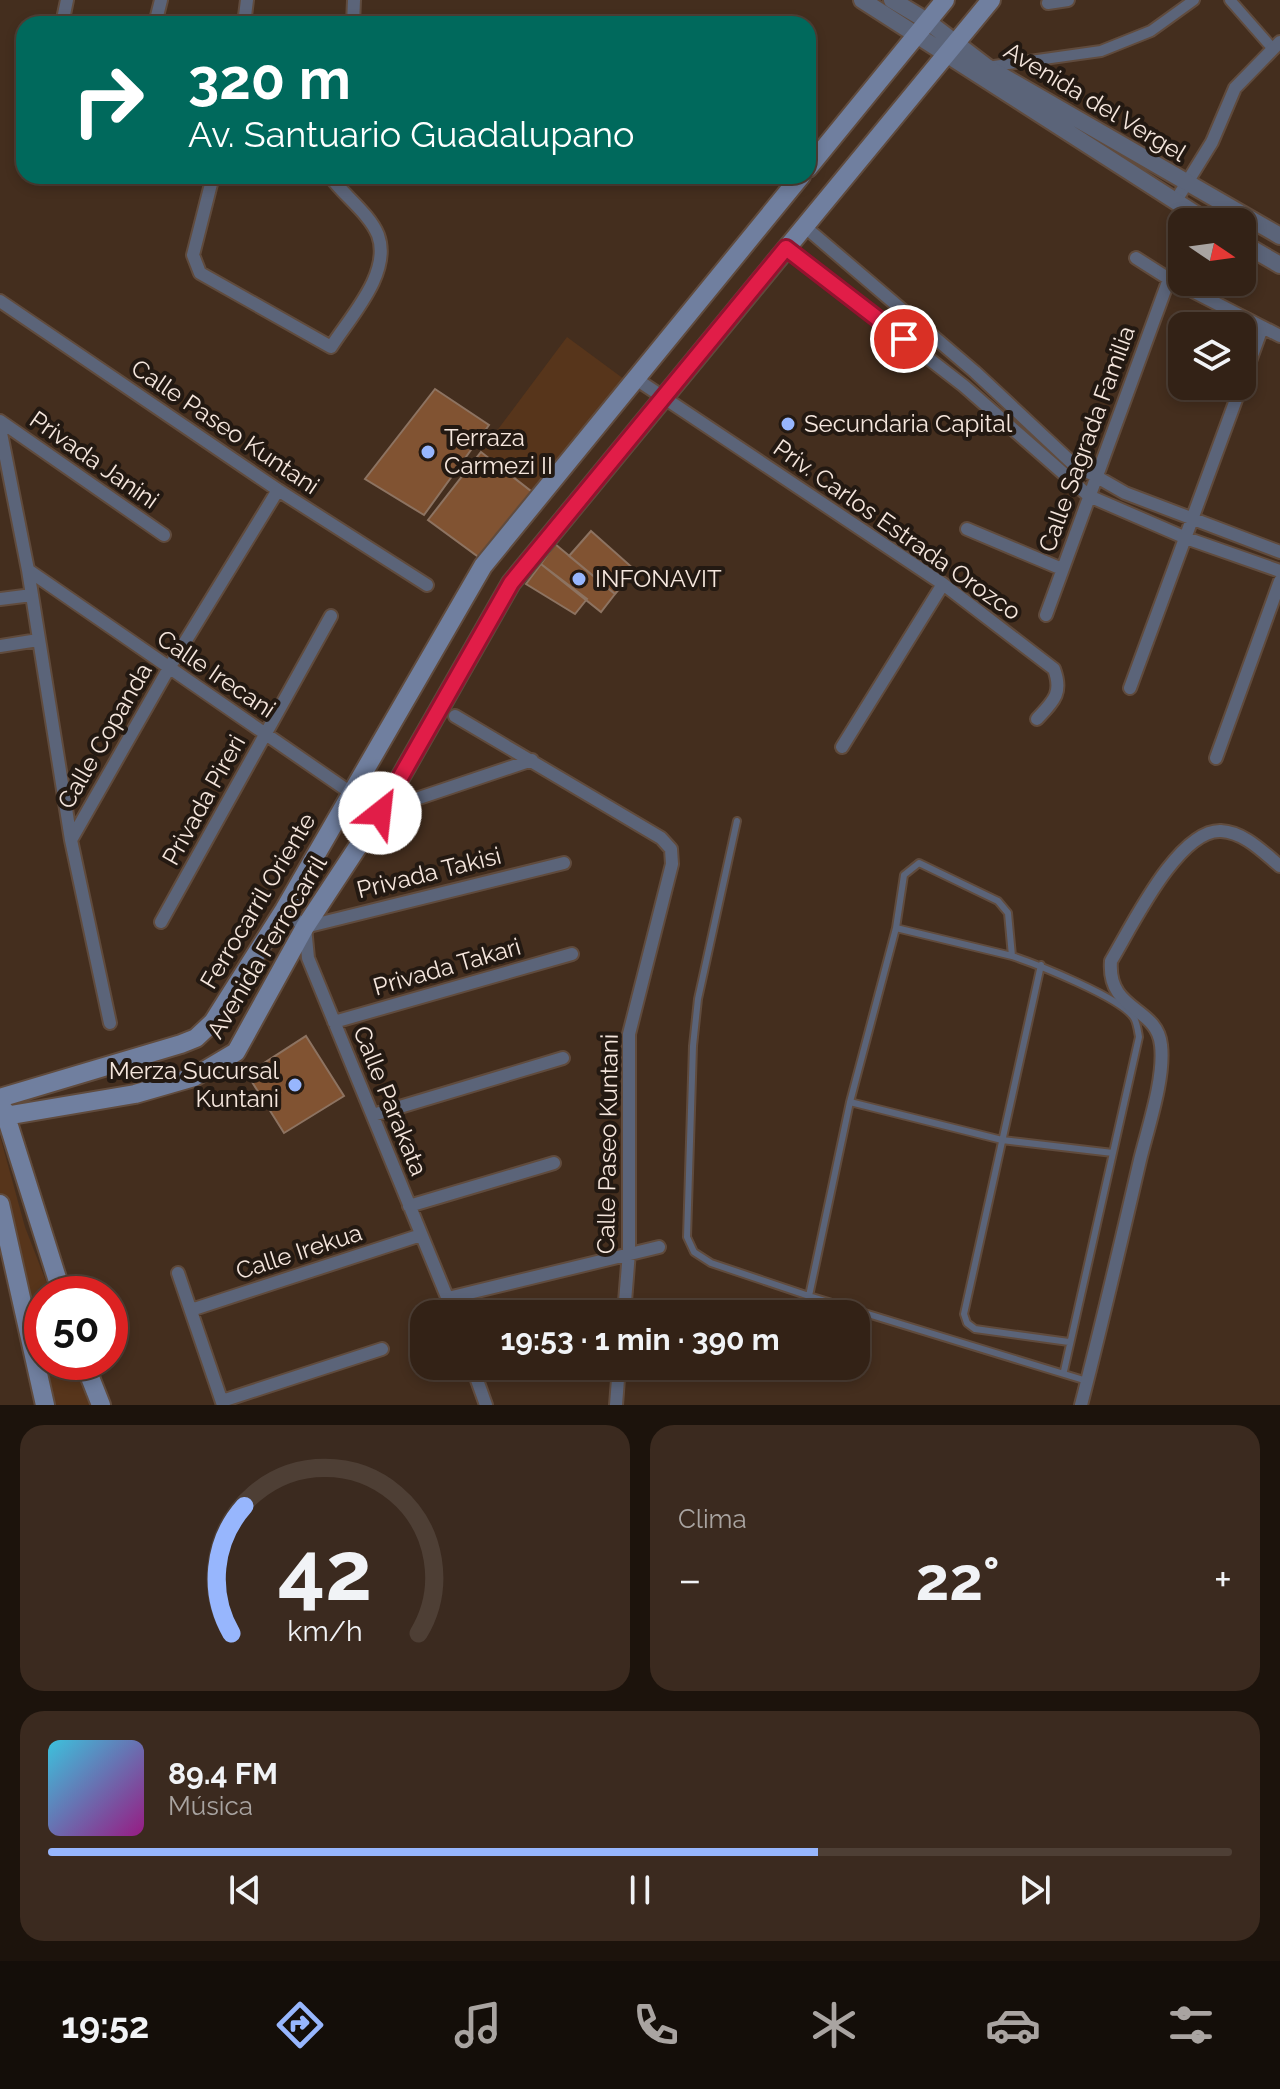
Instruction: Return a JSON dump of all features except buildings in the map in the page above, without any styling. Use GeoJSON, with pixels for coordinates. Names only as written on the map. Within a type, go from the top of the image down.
{"type":"FeatureCollection","features":[{"type":"Feature","properties":{"kind":"main road"},"geometry":{"type":"LineString","coordinates":[[816,158],[945,0]]}},
{"type":"Feature","properties":{"kind":"main road","name":"Avenida Ferrocarril"},"geometry":{"type":"LineString","coordinates":[[3,1118],[135,1094],[194,1077],[236,1052],[305,927],[380,813],[511,583],[991,0]]}},
{"type":"Feature","properties":{"kind":"main road","name":"Ferrocarril Oriente"},"geometry":{"type":"LineString","coordinates":[[0,1095],[196,1038],[213,1022],[284,910],[483,566],[794,184]]}},
{"type":"Feature","properties":{"kind":"main road"},"geometry":{"type":"LineString","coordinates":[[559,473],[582,496]]}},
{"type":"Feature","properties":{"kind":"main road"},"geometry":{"type":"LineString","coordinates":[[458,608],[484,628]]}},
{"type":"Feature","properties":{"kind":"main road"},"geometry":{"type":"LineString","coordinates":[[124,1059],[135,1094]]}},
{"type":"Feature","properties":{"kind":"main road"},"geometry":{"type":"LineString","coordinates":[[0,1095],[3,1118],[56,1276]]}},
{"type":"Feature","properties":{"kind":"main road"},"geometry":{"type":"LineString","coordinates":[[0,1204],[45,1405]]}},
{"type":"Feature","properties":{"kind":"main road"},"geometry":{"type":"LineString","coordinates":[[91,1380],[101,1405]]}},
{"type":"Feature","properties":{"kind":"street","name":"Avenida del Vergel"},"geometry":{"type":"LineString","coordinates":[[862,0],[922,27]]}},
{"type":"Feature","properties":{"kind":"street","name":"Avenida del Vergel"},"geometry":{"type":"LineString","coordinates":[[892,0],[950,49],[1185,208]]}},
{"type":"Feature","properties":{"kind":"street"},"geometry":{"type":"LineString","coordinates":[[1048,3],[1068,0]]}},
{"type":"Feature","properties":{"kind":"street"},"geometry":{"type":"LineString","coordinates":[[987,67],[1101,51],[1151,31],[1194,0]]}},
{"type":"Feature","properties":{"kind":"street"},"geometry":{"type":"LineString","coordinates":[[1175,202],[1212,142],[1235,88],[1276,51],[1230,0]]}},
{"type":"Feature","properties":{"kind":"street","name":"Avenida del Vergel"},"geometry":{"type":"LineString","coordinates":[[950,49],[987,67],[1280,236]]}},
{"type":"Feature","properties":{"kind":"street"},"geometry":{"type":"LineString","coordinates":[[211,184],[193,255],[200,273],[331,347],[377,275],[380,259],[378,234],[337,184]]}},
{"type":"Feature","properties":{"kind":"street"},"geometry":{"type":"LineString","coordinates":[[804,226],[975,372],[1071,462],[1125,493],[1280,552]]}},
{"type":"Feature","properties":{"kind":"street"},"geometry":{"type":"LineString","coordinates":[[786,248],[964,386],[1089,496],[1186,538],[1280,571]]}},
{"type":"Feature","properties":{"kind":"street"},"geometry":{"type":"LineString","coordinates":[[1256,251],[1280,265]]}},
{"type":"Feature","properties":{"kind":"street"},"geometry":{"type":"LineString","coordinates":[[1136,258],[1168,278]]}},
{"type":"Feature","properties":{"kind":"street","name":"Calle Sagrada Familia"},"geometry":{"type":"LineString","coordinates":[[1046,615],[1168,282]]}},
{"type":"Feature","properties":{"kind":"street"},"geometry":{"type":"LineString","coordinates":[[855,300],[870,283]]}},
{"type":"Feature","properties":{"kind":"street"},"geometry":{"type":"LineString","coordinates":[[1201,296],[1280,336]]}},
{"type":"Feature","properties":{"kind":"street","name":"Calle Paseo Kuntani"},"geometry":{"type":"LineString","coordinates":[[0,301],[278,490],[427,585]]}},
{"type":"Feature","properties":{"kind":"street"},"geometry":{"type":"LineString","coordinates":[[1256,344],[1262,328]]}},
{"type":"Feature","properties":{"kind":"street"},"geometry":{"type":"LineString","coordinates":[[964,386],[975,372]]}},
{"type":"Feature","properties":{"kind":"street"},"geometry":{"type":"LineString","coordinates":[[636,379],[663,398]]}},
{"type":"Feature","properties":{"kind":"street","name":"Priv. Carlos Estrada Orozco"},"geometry":{"type":"LineString","coordinates":[[663,398],[943,584],[1054,669],[1060,685],[1057,698],[1037,719]]}},
{"type":"Feature","properties":{"kind":"street"},"geometry":{"type":"LineString","coordinates":[[1130,688],[1235,400]]}},
{"type":"Feature","properties":{"kind":"street","name":"Privada Janini"},"geometry":{"type":"LineString","coordinates":[[0,421],[164,535]]}},
{"type":"Feature","properties":{"kind":"street"},"geometry":{"type":"LineString","coordinates":[[0,428],[28,570],[71,840],[110,1023]]}},
{"type":"Feature","properties":{"kind":"street","name":"Calle Copanda"},"geometry":{"type":"LineString","coordinates":[[71,840],[169,668],[278,490]]}},
{"type":"Feature","properties":{"kind":"street"},"geometry":{"type":"LineString","coordinates":[[967,529],[1062,569]]}},
{"type":"Feature","properties":{"kind":"street","name":"Calle Irecani"},"geometry":{"type":"LineString","coordinates":[[28,570],[380,813]]}},
{"type":"Feature","properties":{"kind":"street"},"geometry":{"type":"LineString","coordinates":[[1216,758],[1280,581]]}},
{"type":"Feature","properties":{"kind":"street"},"geometry":{"type":"LineString","coordinates":[[842,747],[943,584]]}},
{"type":"Feature","properties":{"kind":"street"},"geometry":{"type":"LineString","coordinates":[[0,599],[32,595]]}},
{"type":"Feature","properties":{"kind":"street","name":"Privada Pireri"},"geometry":{"type":"LineString","coordinates":[[161,922],[331,616]]}},
{"type":"Feature","properties":{"kind":"street"},"geometry":{"type":"LineString","coordinates":[[0,646],[38,640]]}},
{"type":"Feature","properties":{"kind":"street","name":"Calle Paseo Kuntani"},"geometry":{"type":"LineString","coordinates":[[455,716],[661,838],[671,849],[672,864],[629,1034],[629,1252],[625,1300]]}},
{"type":"Feature","properties":{"kind":"street"},"geometry":{"type":"LineString","coordinates":[[419,798],[532,760]]}},
{"type":"Feature","properties":{"kind":"street"},"geometry":{"type":"LineString","coordinates":[[1081,1405],[1155,1097],[1161,1045],[1155,1026],[1117,994],[1109,980],[1111,961],[1175,859],[1195,838],[1220,831],[1244,837],[1280,866]]}},
{"type":"Feature","properties":{"kind":"street","name":"Privada Takisi"},"geometry":{"type":"LineString","coordinates":[[305,927],[564,863]]}},
{"type":"Feature","properties":{"kind":"street"},"geometry":{"type":"LineString","coordinates":[[284,910],[305,927]]}},
{"type":"Feature","properties":{"kind":"street","name":"Calle Parakata"},"geometry":{"type":"LineString","coordinates":[[305,927],[308,958],[448,1298]]}},
{"type":"Feature","properties":{"kind":"street","name":"Privada Takari"},"geometry":{"type":"LineString","coordinates":[[334,1022],[572,954]]}},
{"type":"Feature","properties":{"kind":"street"},"geometry":{"type":"LineString","coordinates":[[373,1115],[563,1058]]}},
{"type":"Feature","properties":{"kind":"street"},"geometry":{"type":"LineString","coordinates":[[409,1206],[554,1163]]}},
{"type":"Feature","properties":{"kind":"street","name":"Calle Irekua"},"geometry":{"type":"LineString","coordinates":[[191,1310],[421,1235]]}},
{"type":"Feature","properties":{"kind":"street"},"geometry":{"type":"LineString","coordinates":[[448,1298],[659,1247]]}},
{"type":"Feature","properties":{"kind":"street"},"geometry":{"type":"LineString","coordinates":[[178,1273],[223,1403],[382,1349]]}},
{"type":"Feature","properties":{"kind":"street"},"geometry":{"type":"LineString","coordinates":[[477,1380],[486,1405]]}},
{"type":"Feature","properties":{"kind":"street"},"geometry":{"type":"LineString","coordinates":[[616,1405],[618,1380]]}},
{"type":"Feature","properties":{"kind":"lane"},"geometry":{"type":"LineString","coordinates":[[737,821],[698,999],[693,1046],[687,1237],[694,1252],[711,1263],[809,1296],[1064,1371],[1087,1381]]}},
{"type":"Feature","properties":{"kind":"lane"},"geometry":{"type":"LineString","coordinates":[[809,1296],[850,1102],[896,928],[904,875],[919,863],[998,901],[1008,913],[1012,956]]}},
{"type":"Feature","properties":{"kind":"lane"},"geometry":{"type":"LineString","coordinates":[[896,928],[1041,965],[1123,1007],[1135,1019],[1139,1037],[1064,1371]]}},
{"type":"Feature","properties":{"kind":"lane"},"geometry":{"type":"LineString","coordinates":[[1041,965],[964,1314],[967,1323],[975,1329],[1069,1342]]}},
{"type":"Feature","properties":{"kind":"lane"},"geometry":{"type":"LineString","coordinates":[[850,1102],[1002,1140],[1113,1153]]}},
{"type":"Feature","properties":{"kind":"shaded area"},"geometry":{"type":"Polygon","coordinates":[[[567,337],[628,382],[536,495],[481,452],[567,337]]]}},
{"type":"Feature","properties":{"kind":"shaded area"},"geometry":{"type":"Polygon","coordinates":[[[0,1136],[25,1227],[44,1276],[24,1276],[24,1298],[0,1195],[0,1136]]]}},
{"type":"Feature","properties":{"kind":"shaded area"},"geometry":{"type":"Polygon","coordinates":[[[43,1380],[86,1380],[95,1405],[49,1405],[43,1380]]]}},
{"type":"Feature","properties":{"kind":"place","name":"Secundaria Capital"},"geometry":{"type":"Point","coordinates":[788,424]}},
{"type":"Feature","properties":{"kind":"place","name":"Terraza Carmezi II"},"geometry":{"type":"Point","coordinates":[428,452]}},
{"type":"Feature","properties":{"kind":"place","name":"INFONAVIT"},"geometry":{"type":"Point","coordinates":[579,579]}},
{"type":"Feature","properties":{"kind":"place","name":"Merza Sucursal Kuntani"},"geometry":{"type":"Point","coordinates":[295,1085]}},
{"type":"Feature","properties":{"kind":"route"},"geometry":{"type":"LineString","coordinates":[[380,813],[511,583],[786,248],[904,339]]}}]}
